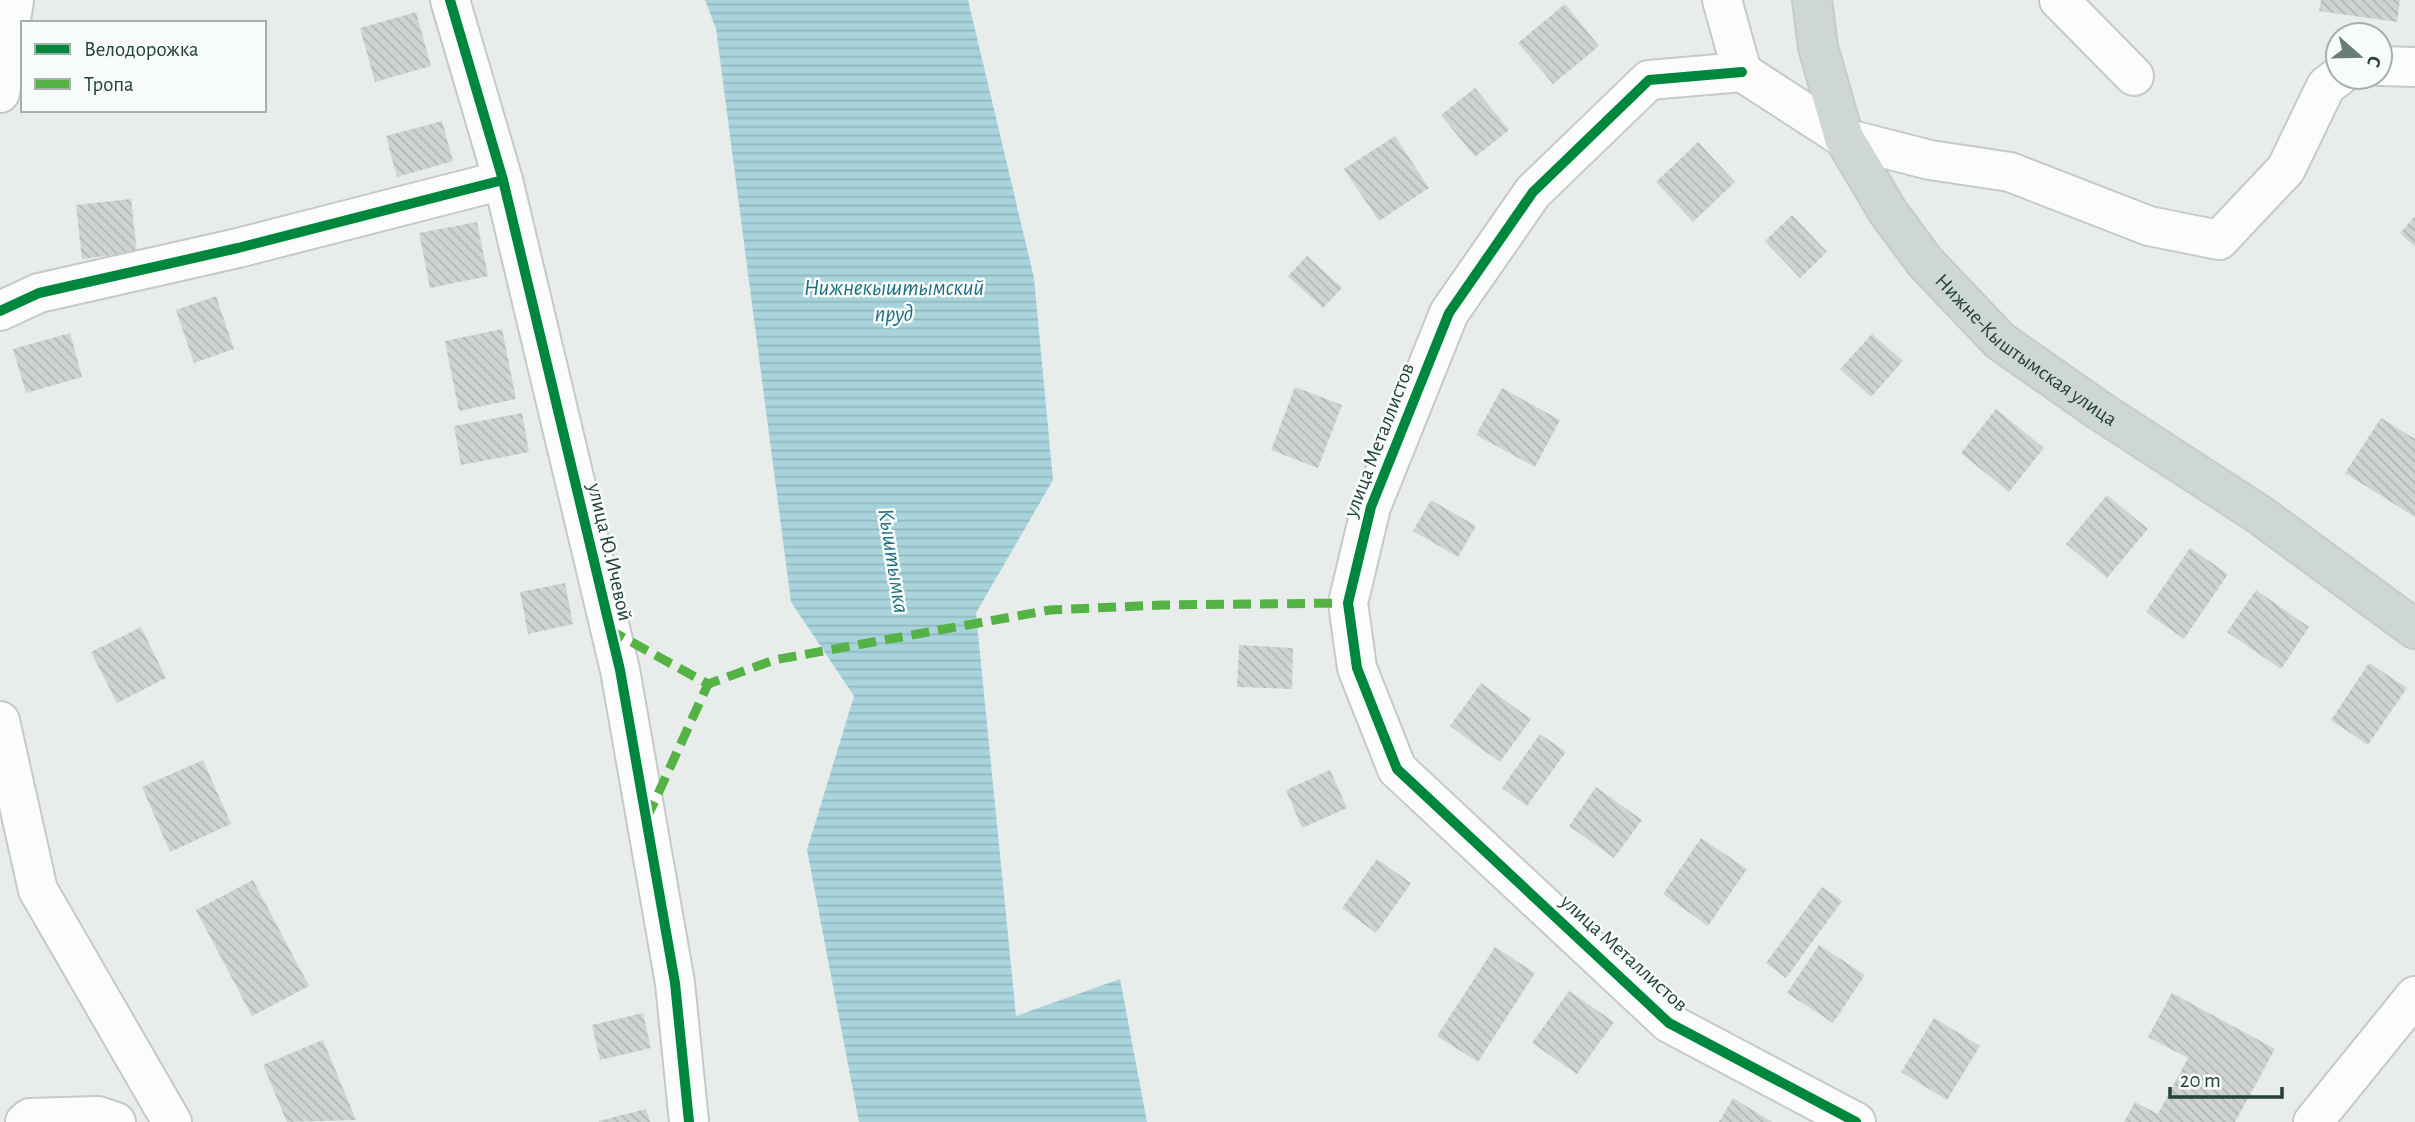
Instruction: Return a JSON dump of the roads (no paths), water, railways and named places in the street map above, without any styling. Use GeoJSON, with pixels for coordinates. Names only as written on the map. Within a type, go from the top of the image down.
{"type":"FeatureCollection","features":[{"type":"Feature","properties":{"kind":"main road"},"geometry":{"type":"LineString","coordinates":[[1812,0],[1818,47],[1844,138]]}},
{"type":"Feature","properties":{"kind":"main road","name":"Нижне-Кыштымская улица"},"geometry":{"type":"LineString","coordinates":[[1844,138],[1888,212],[1925,262],[2000,341],[2100,411],[2259,515],[2415,629]]}},
{"type":"Feature","properties":{"kind":"street"},"geometry":{"type":"LineString","coordinates":[[0,93],[14,0]]}},
{"type":"Feature","properties":{"kind":"street","name":"улица Ю.Ичевой"},"geometry":{"type":"LineString","coordinates":[[450,0],[503,180],[620,670],[675,983],[689,1122]]}},
{"type":"Feature","properties":{"kind":"street"},"geometry":{"type":"LineString","coordinates":[[1722,0],[1742,72]]}},
{"type":"Feature","properties":{"kind":"street"},"geometry":{"type":"LineString","coordinates":[[2059,0],[2134,76]]}},
{"type":"Feature","properties":{"kind":"street"},"geometry":{"type":"LineString","coordinates":[[2394,67],[2415,68]]}},
{"type":"Feature","properties":{"kind":"street","name":"Нижне-Кыштымская улица"},"geometry":{"type":"LineString","coordinates":[[1742,72],[1844,138]]}},
{"type":"Feature","properties":{"kind":"street","name":"улица Металлистов"},"geometry":{"type":"LineString","coordinates":[[1742,72],[1649,80],[1532,192],[1448,313],[1371,507],[1349,603],[1357,668],[1397,769],[1669,1023],[1856,1122]]}},
{"type":"Feature","properties":{"kind":"street"},"geometry":{"type":"LineString","coordinates":[[1844,138],[1930,159],[2010,172],[2149,226],[2219,240],[2286,169],[2324,90]]}},
{"type":"Feature","properties":{"kind":"street"},"geometry":{"type":"LineString","coordinates":[[0,311],[38,293],[238,248],[503,180]]}},
{"type":"Feature","properties":{"kind":"street"},"geometry":{"type":"LineString","coordinates":[[0,721],[38,890],[173,1122]]}},
{"type":"Feature","properties":{"kind":"street"},"geometry":{"type":"LineString","coordinates":[[2313,1122],[2415,996]]}},
{"type":"Feature","properties":{"kind":"street"},"geometry":{"type":"LineString","coordinates":[[25,1122],[30,1118],[98,1115],[116,1122]]}},
{"type":"Feature","properties":{"kind":"water","name":"Нижнекыштымский пруд"},"geometry":{"type":"Polygon","coordinates":[[[705,0],[968,0],[1034,278],[1053,480],[976,613],[1016,1016],[1120,979],[1147,1122],[859,1122],[807,850],[854,696],[791,602],[716,29],[705,0]]]}},
{"type":"Feature","properties":{"kind":"water label","name":"Кыштымка"},"geometry":{"type":"Point","coordinates":[893,561]}}]}
